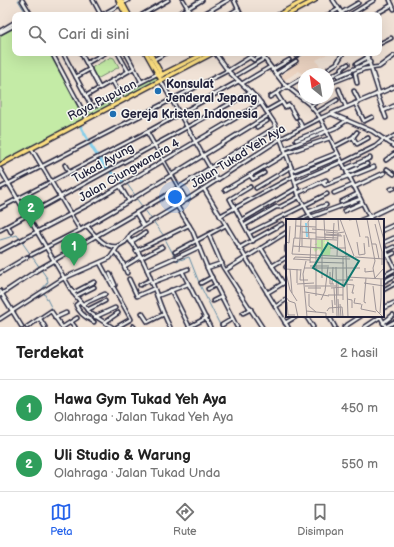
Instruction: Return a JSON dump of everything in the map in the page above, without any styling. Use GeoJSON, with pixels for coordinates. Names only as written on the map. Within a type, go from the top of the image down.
{"type":"FeatureCollection","features":[{"type":"Feature","properties":{"kind":"main road"},"geometry":{"type":"LineString","coordinates":[[118,0],[122,3],[127,12]]}},
{"type":"Feature","properties":{"kind":"main road"},"geometry":{"type":"LineString","coordinates":[[283,12],[305,0]]}},
{"type":"Feature","properties":{"kind":"main road"},"geometry":{"type":"LineString","coordinates":[[293,12],[315,0]]}},
{"type":"Feature","properties":{"kind":"main road"},"geometry":{"type":"LineString","coordinates":[[148,56],[159,76]]}},
{"type":"Feature","properties":{"kind":"main road"},"geometry":{"type":"LineString","coordinates":[[152,56],[159,76]]}},
{"type":"Feature","properties":{"kind":"main road","name":"Raya Puputan"},"geometry":{"type":"LineString","coordinates":[[180,68],[199,56]]}},
{"type":"Feature","properties":{"kind":"main road","name":"Raya Puputan"},"geometry":{"type":"LineString","coordinates":[[0,164],[123,100],[159,76],[207,56]]}},
{"type":"Feature","properties":{"kind":"street"},"geometry":{"type":"LineString","coordinates":[[22,0],[28,12]]}},
{"type":"Feature","properties":{"kind":"street"},"geometry":{"type":"LineString","coordinates":[[93,0],[100,12]]}},
{"type":"Feature","properties":{"kind":"street"},"geometry":{"type":"LineString","coordinates":[[107,12],[128,0]]}},
{"type":"Feature","properties":{"kind":"street"},"geometry":{"type":"LineString","coordinates":[[147,12],[168,0]]}},
{"type":"Feature","properties":{"kind":"street"},"geometry":{"type":"LineString","coordinates":[[183,0],[191,12]]}},
{"type":"Feature","properties":{"kind":"street"},"geometry":{"type":"LineString","coordinates":[[182,12],[202,0]]}},
{"type":"Feature","properties":{"kind":"street"},"geometry":{"type":"LineString","coordinates":[[207,12],[228,0]]}},
{"type":"Feature","properties":{"kind":"street"},"geometry":{"type":"LineString","coordinates":[[234,0],[240,12]]}},
{"type":"Feature","properties":{"kind":"street"},"geometry":{"type":"LineString","coordinates":[[333,0],[341,12]]}},
{"type":"Feature","properties":{"kind":"street"},"geometry":{"type":"LineString","coordinates":[[355,12],[374,0]]}},
{"type":"Feature","properties":{"kind":"street"},"geometry":{"type":"LineString","coordinates":[[390,0],[394,9]]}},
{"type":"Feature","properties":{"kind":"street"},"geometry":{"type":"LineString","coordinates":[[345,12],[358,3]]}},
{"type":"Feature","properties":{"kind":"street"},"geometry":{"type":"LineString","coordinates":[[379,12],[392,5]]}},
{"type":"Feature","properties":{"kind":"street"},"geometry":{"type":"LineString","coordinates":[[233,12],[238,9]]}},
{"type":"Feature","properties":{"kind":"street"},"geometry":{"type":"LineString","coordinates":[[334,12],[339,9]]}},
{"type":"Feature","properties":{"kind":"street"},"geometry":{"type":"LineString","coordinates":[[0,32],[12,26]]}},
{"type":"Feature","properties":{"kind":"street"},"geometry":{"type":"LineString","coordinates":[[382,42],[391,38]]}},
{"type":"Feature","properties":{"kind":"street"},"geometry":{"type":"LineString","coordinates":[[54,56],[87,119]]}},
{"type":"Feature","properties":{"kind":"street"},"geometry":{"type":"LineString","coordinates":[[65,56],[92,107]]}},
{"type":"Feature","properties":{"kind":"street"},"geometry":{"type":"LineString","coordinates":[[83,56],[99,87]]}},
{"type":"Feature","properties":{"kind":"street"},"geometry":{"type":"LineString","coordinates":[[87,63],[100,56]]}},
{"type":"Feature","properties":{"kind":"street"},"geometry":{"type":"LineString","coordinates":[[120,56],[128,71]]}},
{"type":"Feature","properties":{"kind":"street"},"geometry":{"type":"LineString","coordinates":[[128,56],[142,82]]}},
{"type":"Feature","properties":{"kind":"street"},"geometry":{"type":"LineString","coordinates":[[154,60],[161,56]]}},
{"type":"Feature","properties":{"kind":"street"},"geometry":{"type":"LineString","coordinates":[[217,56],[261,103],[276,126],[296,182],[299,197],[310,216]]}},
{"type":"Feature","properties":{"kind":"street"},"geometry":{"type":"LineString","coordinates":[[329,68],[337,63],[341,56]]}},
{"type":"Feature","properties":{"kind":"street"},"geometry":{"type":"LineString","coordinates":[[357,83],[355,73],[382,66],[394,56]]}},
{"type":"Feature","properties":{"kind":"street"},"geometry":{"type":"LineString","coordinates":[[0,188],[229,70],[250,57],[254,60],[263,58]]}},
{"type":"Feature","properties":{"kind":"street"},"geometry":{"type":"LineString","coordinates":[[356,64],[368,57],[386,118]]}},
{"type":"Feature","properties":{"kind":"street"},"geometry":{"type":"LineString","coordinates":[[263,58],[287,87],[298,95]]}},
{"type":"Feature","properties":{"kind":"street"},"geometry":{"type":"LineString","coordinates":[[237,75],[263,58]]}},
{"type":"Feature","properties":{"kind":"street"},"geometry":{"type":"LineString","coordinates":[[272,70],[289,60]]}},
{"type":"Feature","properties":{"kind":"street"},"geometry":{"type":"LineString","coordinates":[[276,74],[296,61]]}},
{"type":"Feature","properties":{"kind":"street"},"geometry":{"type":"LineString","coordinates":[[338,76],[370,62]]}},
{"type":"Feature","properties":{"kind":"street"},"geometry":{"type":"LineString","coordinates":[[334,75],[348,64]]}},
{"type":"Feature","properties":{"kind":"street"},"geometry":{"type":"LineString","coordinates":[[243,83],[270,67]]}},
{"type":"Feature","properties":{"kind":"street"},"geometry":{"type":"LineString","coordinates":[[86,96],[99,87],[134,68]]}},
{"type":"Feature","properties":{"kind":"street"},"geometry":{"type":"LineString","coordinates":[[76,76],[90,69]]}},
{"type":"Feature","properties":{"kind":"street"},"geometry":{"type":"LineString","coordinates":[[334,82],[350,75]]}},
{"type":"Feature","properties":{"kind":"street"},"geometry":{"type":"LineString","coordinates":[[83,112],[142,82],[159,76],[217,180]]}},
{"type":"Feature","properties":{"kind":"street"},"geometry":{"type":"LineString","coordinates":[[112,80],[123,100]]}},
{"type":"Feature","properties":{"kind":"street"},"geometry":{"type":"LineString","coordinates":[[0,208],[146,132],[239,80]]}},
{"type":"Feature","properties":{"kind":"street"},"geometry":{"type":"LineString","coordinates":[[270,98],[298,80]]}},
{"type":"Feature","properties":{"kind":"street","name":"Jalan Tukad Yeh Aya"},"geometry":{"type":"LineString","coordinates":[[0,319],[65,278],[110,258],[118,246],[132,233],[204,189],[280,139],[321,118],[394,87]]}},
{"type":"Feature","properties":{"kind":"street"},"geometry":{"type":"LineString","coordinates":[[339,89],[346,107]]}},
{"type":"Feature","properties":{"kind":"street"},"geometry":{"type":"LineString","coordinates":[[354,91],[364,121],[372,117]]}},
{"type":"Feature","properties":{"kind":"street","name":"Tukad Ayung"},"geometry":{"type":"LineString","coordinates":[[0,230],[28,216],[251,92]]}},
{"type":"Feature","properties":{"kind":"street"},"geometry":{"type":"LineString","coordinates":[[277,94],[284,107],[289,105],[296,117]]}},
{"type":"Feature","properties":{"kind":"street"},"geometry":{"type":"LineString","coordinates":[[317,112],[337,100]]}},
{"type":"Feature","properties":{"kind":"street"},"geometry":{"type":"LineString","coordinates":[[266,111],[282,102]]}},
{"type":"Feature","properties":{"kind":"street","name":"Jalan Ciungwanara 4"},"geometry":{"type":"LineString","coordinates":[[0,251],[71,214],[261,103]]}},
{"type":"Feature","properties":{"kind":"street"},"geometry":{"type":"LineString","coordinates":[[309,104],[321,118],[370,218],[394,205]]}},
{"type":"Feature","properties":{"kind":"street"},"geometry":{"type":"LineString","coordinates":[[383,111],[394,106]]}},
{"type":"Feature","properties":{"kind":"street"},"geometry":{"type":"LineString","coordinates":[[332,114],[372,130],[394,146]]}},
{"type":"Feature","properties":{"kind":"street"},"geometry":{"type":"LineString","coordinates":[[31,255],[87,226],[269,115]]}},
{"type":"Feature","properties":{"kind":"street"},"geometry":{"type":"LineString","coordinates":[[255,123],[258,128],[267,120]]}},
{"type":"Feature","properties":{"kind":"street"},"geometry":{"type":"LineString","coordinates":[[299,120],[302,127]]}},
{"type":"Feature","properties":{"kind":"street"},"geometry":{"type":"LineString","coordinates":[[284,149],[337,127],[347,120]]}},
{"type":"Feature","properties":{"kind":"street"},"geometry":{"type":"LineString","coordinates":[[22,327],[0,293],[179,188],[276,126]]}},
{"type":"Feature","properties":{"kind":"street"},"geometry":{"type":"LineString","coordinates":[[296,140],[325,128]]}},
{"type":"Feature","properties":{"kind":"street"},"geometry":{"type":"LineString","coordinates":[[146,132],[186,200]]}},
{"type":"Feature","properties":{"kind":"street"},"geometry":{"type":"LineString","coordinates":[[334,147],[353,137],[357,132]]}},
{"type":"Feature","properties":{"kind":"street"},"geometry":{"type":"LineString","coordinates":[[296,182],[342,162],[394,136]]}},
{"type":"Feature","properties":{"kind":"street"},"geometry":{"type":"LineString","coordinates":[[353,137],[357,144],[368,138]]}},
{"type":"Feature","properties":{"kind":"street"},"geometry":{"type":"LineString","coordinates":[[224,190],[286,154],[330,138]]}},
{"type":"Feature","properties":{"kind":"street"},"geometry":{"type":"LineString","coordinates":[[31,148],[80,230]]}},
{"type":"Feature","properties":{"kind":"street"},"geometry":{"type":"LineString","coordinates":[[292,171],[337,153]]}},
{"type":"Feature","properties":{"kind":"street"},"geometry":{"type":"LineString","coordinates":[[386,160],[394,154]]}},
{"type":"Feature","properties":{"kind":"street"},"geometry":{"type":"LineString","coordinates":[[220,216],[294,176],[339,157]]}},
{"type":"Feature","properties":{"kind":"street"},"geometry":{"type":"LineString","coordinates":[[345,169],[370,158]]}},
{"type":"Feature","properties":{"kind":"street"},"geometry":{"type":"LineString","coordinates":[[348,175],[367,164]]}},
{"type":"Feature","properties":{"kind":"street"},"geometry":{"type":"LineString","coordinates":[[65,165],[69,172]]}},
{"type":"Feature","properties":{"kind":"street"},"geometry":{"type":"LineString","coordinates":[[256,188],[291,167]]}},
{"type":"Feature","properties":{"kind":"street"},"geometry":{"type":"LineString","coordinates":[[322,182],[325,185],[348,175],[374,167]]}},
{"type":"Feature","properties":{"kind":"street"},"geometry":{"type":"LineString","coordinates":[[0,169],[73,293],[94,317],[112,327]]}},
{"type":"Feature","properties":{"kind":"street"},"geometry":{"type":"LineString","coordinates":[[387,169],[394,173]]}},
{"type":"Feature","properties":{"kind":"street"},"geometry":{"type":"LineString","coordinates":[[250,176],[253,180],[264,173]]}},
{"type":"Feature","properties":{"kind":"street"},"geometry":{"type":"LineString","coordinates":[[334,193],[384,173]]}},
{"type":"Feature","properties":{"kind":"street"},"geometry":{"type":"LineString","coordinates":[[298,193],[326,180]]}},
{"type":"Feature","properties":{"kind":"street"},"geometry":{"type":"LineString","coordinates":[[120,186],[129,201]]}},
{"type":"Feature","properties":{"kind":"street"},"geometry":{"type":"LineString","coordinates":[[250,187],[230,198],[253,241]]}},
{"type":"Feature","properties":{"kind":"street"},"geometry":{"type":"LineString","coordinates":[[242,220],[297,188]]}},
{"type":"Feature","properties":{"kind":"street"},"geometry":{"type":"LineString","coordinates":[[204,189],[288,327]]}},
{"type":"Feature","properties":{"kind":"street"},"geometry":{"type":"LineString","coordinates":[[249,233],[327,194]]}},
{"type":"Feature","properties":{"kind":"street"},"geometry":{"type":"LineString","coordinates":[[341,202],[357,194]]}},
{"type":"Feature","properties":{"kind":"street"},"geometry":{"type":"LineString","coordinates":[[245,225],[276,207],[280,207],[299,197]]}},
{"type":"Feature","properties":{"kind":"street"},"geometry":{"type":"LineString","coordinates":[[310,216],[333,210],[360,199]]}},
{"type":"Feature","properties":{"kind":"street"},"geometry":{"type":"LineString","coordinates":[[344,211],[362,203]]}},
{"type":"Feature","properties":{"kind":"street"},"geometry":{"type":"LineString","coordinates":[[310,216],[326,205]]}},
{"type":"Feature","properties":{"kind":"street"},"geometry":{"type":"LineString","coordinates":[[177,206],[189,225],[195,243],[199,247],[207,268],[237,327]]}},
{"type":"Feature","properties":{"kind":"street"},"geometry":{"type":"LineString","coordinates":[[136,213],[143,226]]}},
{"type":"Feature","properties":{"kind":"street"},"geometry":{"type":"LineString","coordinates":[[240,248],[282,224]]}},
{"type":"Feature","properties":{"kind":"street"},"geometry":{"type":"LineString","coordinates":[[136,251],[189,225]]}},
{"type":"Feature","properties":{"kind":"street"},"geometry":{"type":"LineString","coordinates":[[175,252],[195,243],[226,225]]}},
{"type":"Feature","properties":{"kind":"street"},"geometry":{"type":"LineString","coordinates":[[384,230],[394,225]]}},
{"type":"Feature","properties":{"kind":"street"},"geometry":{"type":"LineString","coordinates":[[8,226],[11,232]]}},
{"type":"Feature","properties":{"kind":"street"},"geometry":{"type":"LineString","coordinates":[[87,226],[108,246],[118,246]]}},
{"type":"Feature","properties":{"kind":"street"},"geometry":{"type":"LineString","coordinates":[[131,242],[146,233]]}},
{"type":"Feature","properties":{"kind":"street"},"geometry":{"type":"LineString","coordinates":[[226,270],[286,233]]}},
{"type":"Feature","properties":{"kind":"street"},"geometry":{"type":"LineString","coordinates":[[209,235],[226,270],[262,327]]}},
{"type":"Feature","properties":{"kind":"street"},"geometry":{"type":"LineString","coordinates":[[128,238],[147,270],[150,282],[170,327]]}},
{"type":"Feature","properties":{"kind":"street"},"geometry":{"type":"LineString","coordinates":[[384,243],[394,238]]}},
{"type":"Feature","properties":{"kind":"street"},"geometry":{"type":"LineString","coordinates":[[125,266],[162,247]]}},
{"type":"Feature","properties":{"kind":"street"},"geometry":{"type":"LineString","coordinates":[[147,270],[199,247]]}},
{"type":"Feature","properties":{"kind":"street"},"geometry":{"type":"LineString","coordinates":[[394,247],[384,251],[394,267]]}},
{"type":"Feature","properties":{"kind":"street"},"geometry":{"type":"LineString","coordinates":[[261,248],[283,283]]}},
{"type":"Feature","properties":{"kind":"street"},"geometry":{"type":"LineString","coordinates":[[115,252],[125,266],[127,273]]}},
{"type":"Feature","properties":{"kind":"street"},"geometry":{"type":"LineString","coordinates":[[388,256],[394,253]]}},
{"type":"Feature","properties":{"kind":"street"},"geometry":{"type":"LineString","coordinates":[[0,273],[27,256]]}},
{"type":"Feature","properties":{"kind":"street"},"geometry":{"type":"LineString","coordinates":[[272,266],[286,258]]}},
{"type":"Feature","properties":{"kind":"street"},"geometry":{"type":"LineString","coordinates":[[100,263],[131,319],[117,327]]}},
{"type":"Feature","properties":{"kind":"street"},"geometry":{"type":"LineString","coordinates":[[207,268],[222,263]]}},
{"type":"Feature","properties":{"kind":"street"},"geometry":{"type":"LineString","coordinates":[[140,285],[188,269]]}},
{"type":"Feature","properties":{"kind":"street"},"geometry":{"type":"LineString","coordinates":[[384,275],[394,270]]}},
{"type":"Feature","properties":{"kind":"street"},"geometry":{"type":"LineString","coordinates":[[182,271],[210,327]]}},
{"type":"Feature","properties":{"kind":"street"},"geometry":{"type":"LineString","coordinates":[[110,274],[115,285],[113,286]]}},
{"type":"Feature","properties":{"kind":"street"},"geometry":{"type":"LineString","coordinates":[[384,281],[394,276]]}},
{"type":"Feature","properties":{"kind":"street"},"geometry":{"type":"LineString","coordinates":[[201,282],[212,277]]}},
{"type":"Feature","properties":{"kind":"street"},"geometry":{"type":"LineString","coordinates":[[129,279],[137,296],[153,289]]}},
{"type":"Feature","properties":{"kind":"street"},"geometry":{"type":"LineString","coordinates":[[73,293],[94,282]]}},
{"type":"Feature","properties":{"kind":"street"},"geometry":{"type":"LineString","coordinates":[[267,293],[286,282]]}},
{"type":"Feature","properties":{"kind":"street"},"geometry":{"type":"LineString","coordinates":[[156,296],[188,284]]}},
{"type":"Feature","properties":{"kind":"street"},"geometry":{"type":"LineString","coordinates":[[384,289],[394,284]]}},
{"type":"Feature","properties":{"kind":"street"},"geometry":{"type":"LineString","coordinates":[[208,289],[216,285]]}},
{"type":"Feature","properties":{"kind":"street"},"geometry":{"type":"LineString","coordinates":[[76,296],[94,287]]}},
{"type":"Feature","properties":{"kind":"street"},"geometry":{"type":"LineString","coordinates":[[171,290],[189,327],[206,318]]}},
{"type":"Feature","properties":{"kind":"street"},"geometry":{"type":"LineString","coordinates":[[94,322],[84,316],[76,305],[105,294]]}},
{"type":"Feature","properties":{"kind":"street"},"geometry":{"type":"LineString","coordinates":[[213,301],[221,297]]}},
{"type":"Feature","properties":{"kind":"street"},"geometry":{"type":"LineString","coordinates":[[87,310],[105,301]]}},
{"type":"Feature","properties":{"kind":"street"},"geometry":{"type":"LineString","coordinates":[[275,307],[286,301]]}},
{"type":"Feature","properties":{"kind":"street"},"geometry":{"type":"LineString","coordinates":[[384,308],[394,303]]}},
{"type":"Feature","properties":{"kind":"street"},"geometry":{"type":"LineString","coordinates":[[94,317],[115,308]]}},
{"type":"Feature","properties":{"kind":"street"},"geometry":{"type":"LineString","coordinates":[[243,313],[251,309]]}},
{"type":"Feature","properties":{"kind":"street"},"geometry":{"type":"LineString","coordinates":[[27,327],[51,311],[63,327],[77,318]]}},
{"type":"Feature","properties":{"kind":"street"},"geometry":{"type":"LineString","coordinates":[[56,318],[66,313]]}},
{"type":"Feature","properties":{"kind":"street"},"geometry":{"type":"LineString","coordinates":[[105,322],[118,313]]}},
{"type":"Feature","properties":{"kind":"street"},"geometry":{"type":"LineString","coordinates":[[142,313],[148,322],[164,314]]}},
{"type":"Feature","properties":{"kind":"street"},"geometry":{"type":"LineString","coordinates":[[383,323],[393,316]]}},
{"type":"Feature","properties":{"kind":"street"},"geometry":{"type":"LineString","coordinates":[[285,323],[295,317]]}},
{"type":"Feature","properties":{"kind":"street"},"geometry":{"type":"LineString","coordinates":[[307,317],[312,327]]}},
{"type":"Feature","properties":{"kind":"street"},"geometry":{"type":"LineString","coordinates":[[331,317],[335,327]]}},
{"type":"Feature","properties":{"kind":"street"},"geometry":{"type":"LineString","coordinates":[[344,327],[359,317]]}},
{"type":"Feature","properties":{"kind":"street"},"geometry":{"type":"LineString","coordinates":[[365,327],[379,317]]}},
{"type":"Feature","properties":{"kind":"street"},"geometry":{"type":"LineString","coordinates":[[380,317],[385,327],[394,322]]}},
{"type":"Feature","properties":{"kind":"street"},"geometry":{"type":"LineString","coordinates":[[40,318],[46,327]]}},
{"type":"Feature","properties":{"kind":"street"},"geometry":{"type":"LineString","coordinates":[[222,325],[232,319]]}},
{"type":"Feature","properties":{"kind":"street"},"geometry":{"type":"LineString","coordinates":[[71,322],[75,327]]}},
{"type":"Feature","properties":{"kind":"shaded area"},"geometry":{"type":"Polygon","coordinates":[[[303,56],[323,56],[316,60],[320,67],[318,68],[298,68],[298,72],[283,81],[279,77],[288,71],[286,67],[303,56]]]}},
{"type":"Feature","properties":{"kind":"green space"},"geometry":{"type":"Polygon","coordinates":[[[12,28],[12,56],[52,56],[84,118],[0,163],[0,34],[12,28]]]}},
{"type":"Feature","properties":{"kind":"green space"},"geometry":{"type":"Polygon","coordinates":[[[111,57],[114,58],[119,67],[97,79],[91,68],[111,57]]]}},
{"type":"Feature","properties":{"kind":"green space"},"geometry":{"type":"Polygon","coordinates":[[[157,74],[160,80],[87,118],[83,112],[157,74]]]}},
{"type":"Feature","properties":{"kind":"waterway"},"geometry":{"type":"LineString","coordinates":[[18,0],[25,12]]}},
{"type":"Feature","properties":{"kind":"waterway"},"geometry":{"type":"LineString","coordinates":[[224,63],[228,69]]}},
{"type":"Feature","properties":{"kind":"waterway"},"geometry":{"type":"LineString","coordinates":[[231,71],[243,83]]}},
{"type":"Feature","properties":{"kind":"waterway"},"geometry":{"type":"LineString","coordinates":[[244,84],[249,89]]}},
{"type":"Feature","properties":{"kind":"waterway"},"geometry":{"type":"LineString","coordinates":[[80,125],[103,164],[116,177],[123,181]]}},
{"type":"Feature","properties":{"kind":"waterway"},"geometry":{"type":"LineString","coordinates":[[297,183],[299,192]]}},
{"type":"Feature","properties":{"kind":"waterway"},"geometry":{"type":"LineString","coordinates":[[127,184],[135,195]]}},
{"type":"Feature","properties":{"kind":"waterway"},"geometry":{"type":"LineString","coordinates":[[300,194],[304,203]]}},
{"type":"Feature","properties":{"kind":"waterway"},"geometry":{"type":"LineString","coordinates":[[136,198],[164,236]]}},
{"type":"Feature","properties":{"kind":"waterway"},"geometry":{"type":"LineString","coordinates":[[0,240],[17,235],[47,278],[48,282],[42,289],[55,315]]}},
{"type":"Feature","properties":{"kind":"waterway"},"geometry":{"type":"LineString","coordinates":[[165,239],[177,261],[189,257],[200,285],[221,327]]}},
{"type":"Feature","properties":{"kind":"place","name":"Konsulat Jenderal Jepang"},"geometry":{"type":"Point","coordinates":[158,91]}},
{"type":"Feature","properties":{"kind":"place","name":"Gereja Kristen Indonesia"},"geometry":{"type":"Point","coordinates":[113,114]}},
{"type":"Feature","properties":{"kind":"place","name":"Uli Studio & Warung"},"geometry":{"type":"Point","coordinates":[31,228]}},
{"type":"Feature","properties":{"kind":"place","name":"Hawa Gym Tukad Yeh Aya"},"geometry":{"type":"Point","coordinates":[74,266]}}]}
